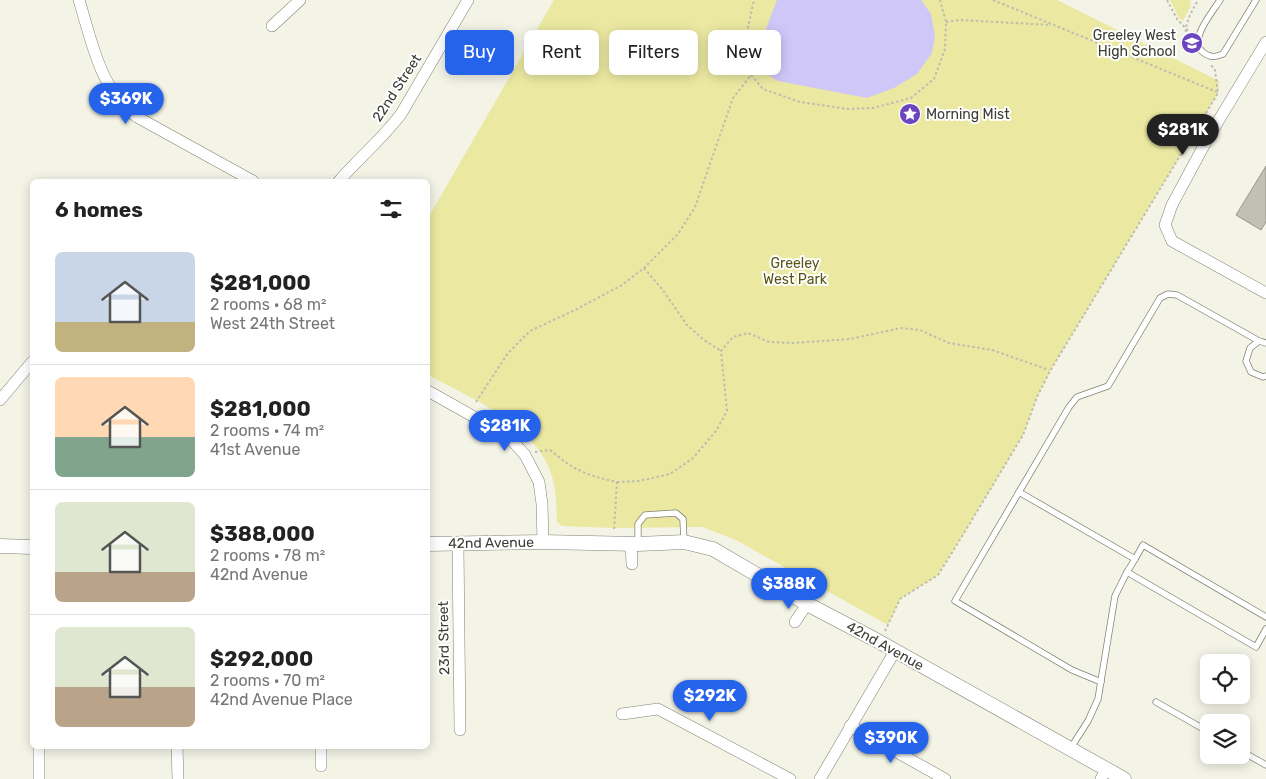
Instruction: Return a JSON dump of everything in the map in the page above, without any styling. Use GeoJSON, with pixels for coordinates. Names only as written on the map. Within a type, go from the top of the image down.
{"type":"FeatureCollection","features":[{"type":"Feature","properties":{"kind":"street"},"geometry":{"type":"LineString","coordinates":[[79,0],[102,74],[125,108],[137,117],[249,179]]}},
{"type":"Feature","properties":{"kind":"street"},"geometry":{"type":"LineString","coordinates":[[272,26],[300,0]]}},
{"type":"Feature","properties":{"kind":"street","name":"22nd Street"},"geometry":{"type":"LineString","coordinates":[[341,179],[355,162],[388,131],[401,114],[468,0]]}},
{"type":"Feature","properties":{"kind":"street"},"geometry":{"type":"LineString","coordinates":[[1266,42],[1208,138],[1172,205],[1165,225],[1172,241],[1266,293]]}},
{"type":"Feature","properties":{"kind":"street"},"geometry":{"type":"LineString","coordinates":[[0,400],[30,364]]}},
{"type":"Feature","properties":{"kind":"street"},"geometry":{"type":"LineString","coordinates":[[430,392],[508,436],[525,455],[539,482],[542,504],[543,542]]}},
{"type":"Feature","properties":{"kind":"street","name":"42nd Avenue"},"geometry":{"type":"LineString","coordinates":[[430,544],[543,542],[634,544],[684,542],[713,549],[807,604],[894,650],[1070,749],[1103,774],[1124,779]]}},
{"type":"Feature","properties":{"kind":"street","name":"23rd Street"},"geometry":{"type":"LineString","coordinates":[[458,544],[460,730]]}},
{"type":"Feature","properties":{"kind":"street"},"geometry":{"type":"LineString","coordinates":[[632,564],[634,544]]}},
{"type":"Feature","properties":{"kind":"street"},"geometry":{"type":"LineString","coordinates":[[0,546],[30,547]]}},
{"type":"Feature","properties":{"kind":"street"},"geometry":{"type":"LineString","coordinates":[[796,622],[807,604]]}},
{"type":"Feature","properties":{"kind":"street"},"geometry":{"type":"LineString","coordinates":[[820,779],[894,650]]}},
{"type":"Feature","properties":{"kind":"street"},"geometry":{"type":"LineString","coordinates":[[622,714],[658,710],[790,779]]}},
{"type":"Feature","properties":{"kind":"street"},"geometry":{"type":"LineString","coordinates":[[850,726],[945,779]]}},
{"type":"Feature","properties":{"kind":"street"},"geometry":{"type":"LineString","coordinates":[[38,749],[40,779]]}},
{"type":"Feature","properties":{"kind":"street"},"geometry":{"type":"LineString","coordinates":[[177,749],[178,779]]}},
{"type":"Feature","properties":{"kind":"street"},"geometry":{"type":"LineString","coordinates":[[321,749],[321,766]]}},
{"type":"Feature","properties":{"kind":"lane"},"geometry":{"type":"LineString","coordinates":[[1220,0],[1201,30],[1197,43],[1200,50],[1214,58],[1222,54],[1256,0]]}},
{"type":"Feature","properties":{"kind":"lane"},"geometry":{"type":"LineString","coordinates":[[1101,682],[1072,670],[955,602],[1069,408],[1077,397],[1108,386],[1160,298],[1168,294],[1177,294],[1259,341],[1266,343]]}},
{"type":"Feature","properties":{"kind":"lane"},"geometry":{"type":"LineString","coordinates":[[1259,341],[1250,348],[1246,361],[1251,372],[1263,377],[1266,376]]}},
{"type":"Feature","properties":{"kind":"lane"},"geometry":{"type":"LineString","coordinates":[[1019,492],[1135,559]]}},
{"type":"Feature","properties":{"kind":"lane"},"geometry":{"type":"LineString","coordinates":[[634,544],[638,524],[645,515],[676,513],[683,519],[684,542]]}},
{"type":"Feature","properties":{"kind":"lane"},"geometry":{"type":"LineString","coordinates":[[1070,749],[1088,721],[1098,699],[1115,596],[1143,545],[1266,617]]}},
{"type":"Feature","properties":{"kind":"lane"},"geometry":{"type":"LineString","coordinates":[[1127,572],[1256,647],[1266,629]]}},
{"type":"Feature","properties":{"kind":"lane"},"geometry":{"type":"LineString","coordinates":[[1156,702],[1200,727]]}},
{"type":"Feature","properties":{"kind":"lane"},"geometry":{"type":"LineString","coordinates":[[1250,756],[1266,765]]}},
{"type":"Feature","properties":{"kind":"path"},"geometry":{"type":"LineString","coordinates":[[747,30],[754,0]]}},
{"type":"Feature","properties":{"kind":"path"},"geometry":{"type":"LineString","coordinates":[[752,75],[763,89],[800,102],[848,109],[873,108],[911,98],[934,79],[945,49],[946,22],[940,0]]}},
{"type":"Feature","properties":{"kind":"path"},"geometry":{"type":"LineString","coordinates":[[881,643],[900,599],[938,575],[958,543],[1023,435],[1036,397],[1050,370],[1218,93],[993,0]]}},
{"type":"Feature","properties":{"kind":"path"},"geometry":{"type":"LineString","coordinates":[[1167,0],[1185,30],[1198,39]]}},
{"type":"Feature","properties":{"kind":"path"},"geometry":{"type":"LineString","coordinates":[[946,22],[960,20],[1054,25]]}},
{"type":"Feature","properties":{"kind":"path"},"geometry":{"type":"LineString","coordinates":[[476,402],[508,353],[530,331],[622,285],[644,268],[678,234],[695,207],[733,98],[750,75]]}},
{"type":"Feature","properties":{"kind":"path"},"geometry":{"type":"LineString","coordinates":[[644,268],[662,288],[687,325],[704,340],[721,351]]}},
{"type":"Feature","properties":{"kind":"path"},"geometry":{"type":"LineString","coordinates":[[525,455],[550,450],[570,467],[593,477],[618,482],[639,481],[670,474],[693,458],[716,431],[727,411],[721,351],[733,337],[748,333],[769,342],[792,343],[850,339],[901,328],[920,330],[949,343],[992,350],[1050,370]]}},
{"type":"Feature","properties":{"kind":"path"},"geometry":{"type":"LineString","coordinates":[[613,543],[618,482]]}},
{"type":"Feature","properties":{"kind":"green space","name":"Greeley West Park"},"geometry":{"type":"Polygon","coordinates":[[[554,0],[1057,0],[1219,81],[1218,93],[1050,371],[1037,397],[1023,435],[958,543],[938,575],[900,599],[888,625],[736,540],[702,527],[614,528],[562,526],[557,522],[554,484],[547,464],[536,446],[504,417],[430,376],[430,215],[511,75],[514,75],[514,69],[524,52],[524,75],[599,75],[599,30],[537,30],[554,0]]]}},
{"type":"Feature","properties":{"kind":"green space"},"geometry":{"type":"Polygon","coordinates":[[[1170,0],[1190,0],[1191,6],[1183,21],[1179,18],[1170,0]]]}},
{"type":"Feature","properties":{"kind":"shaded area"},"geometry":{"type":"Polygon","coordinates":[[[777,0],[921,0],[931,14],[935,36],[932,53],[917,74],[894,88],[867,98],[778,81],[768,75],[781,75],[781,30],[766,30],[777,0]]]}},
{"type":"Feature","properties":{"kind":"building"},"geometry":{"type":"Polygon","coordinates":[[[1266,166],[1266,222],[1261,230],[1236,215],[1266,166]]]}},
{"type":"Feature","properties":{"kind":"place","name":"Greeley West High School"},"geometry":{"type":"Point","coordinates":[1192,43]}},
{"type":"Feature","properties":{"kind":"place","name":"Morning Mist"},"geometry":{"type":"Point","coordinates":[910,114]}}]}
